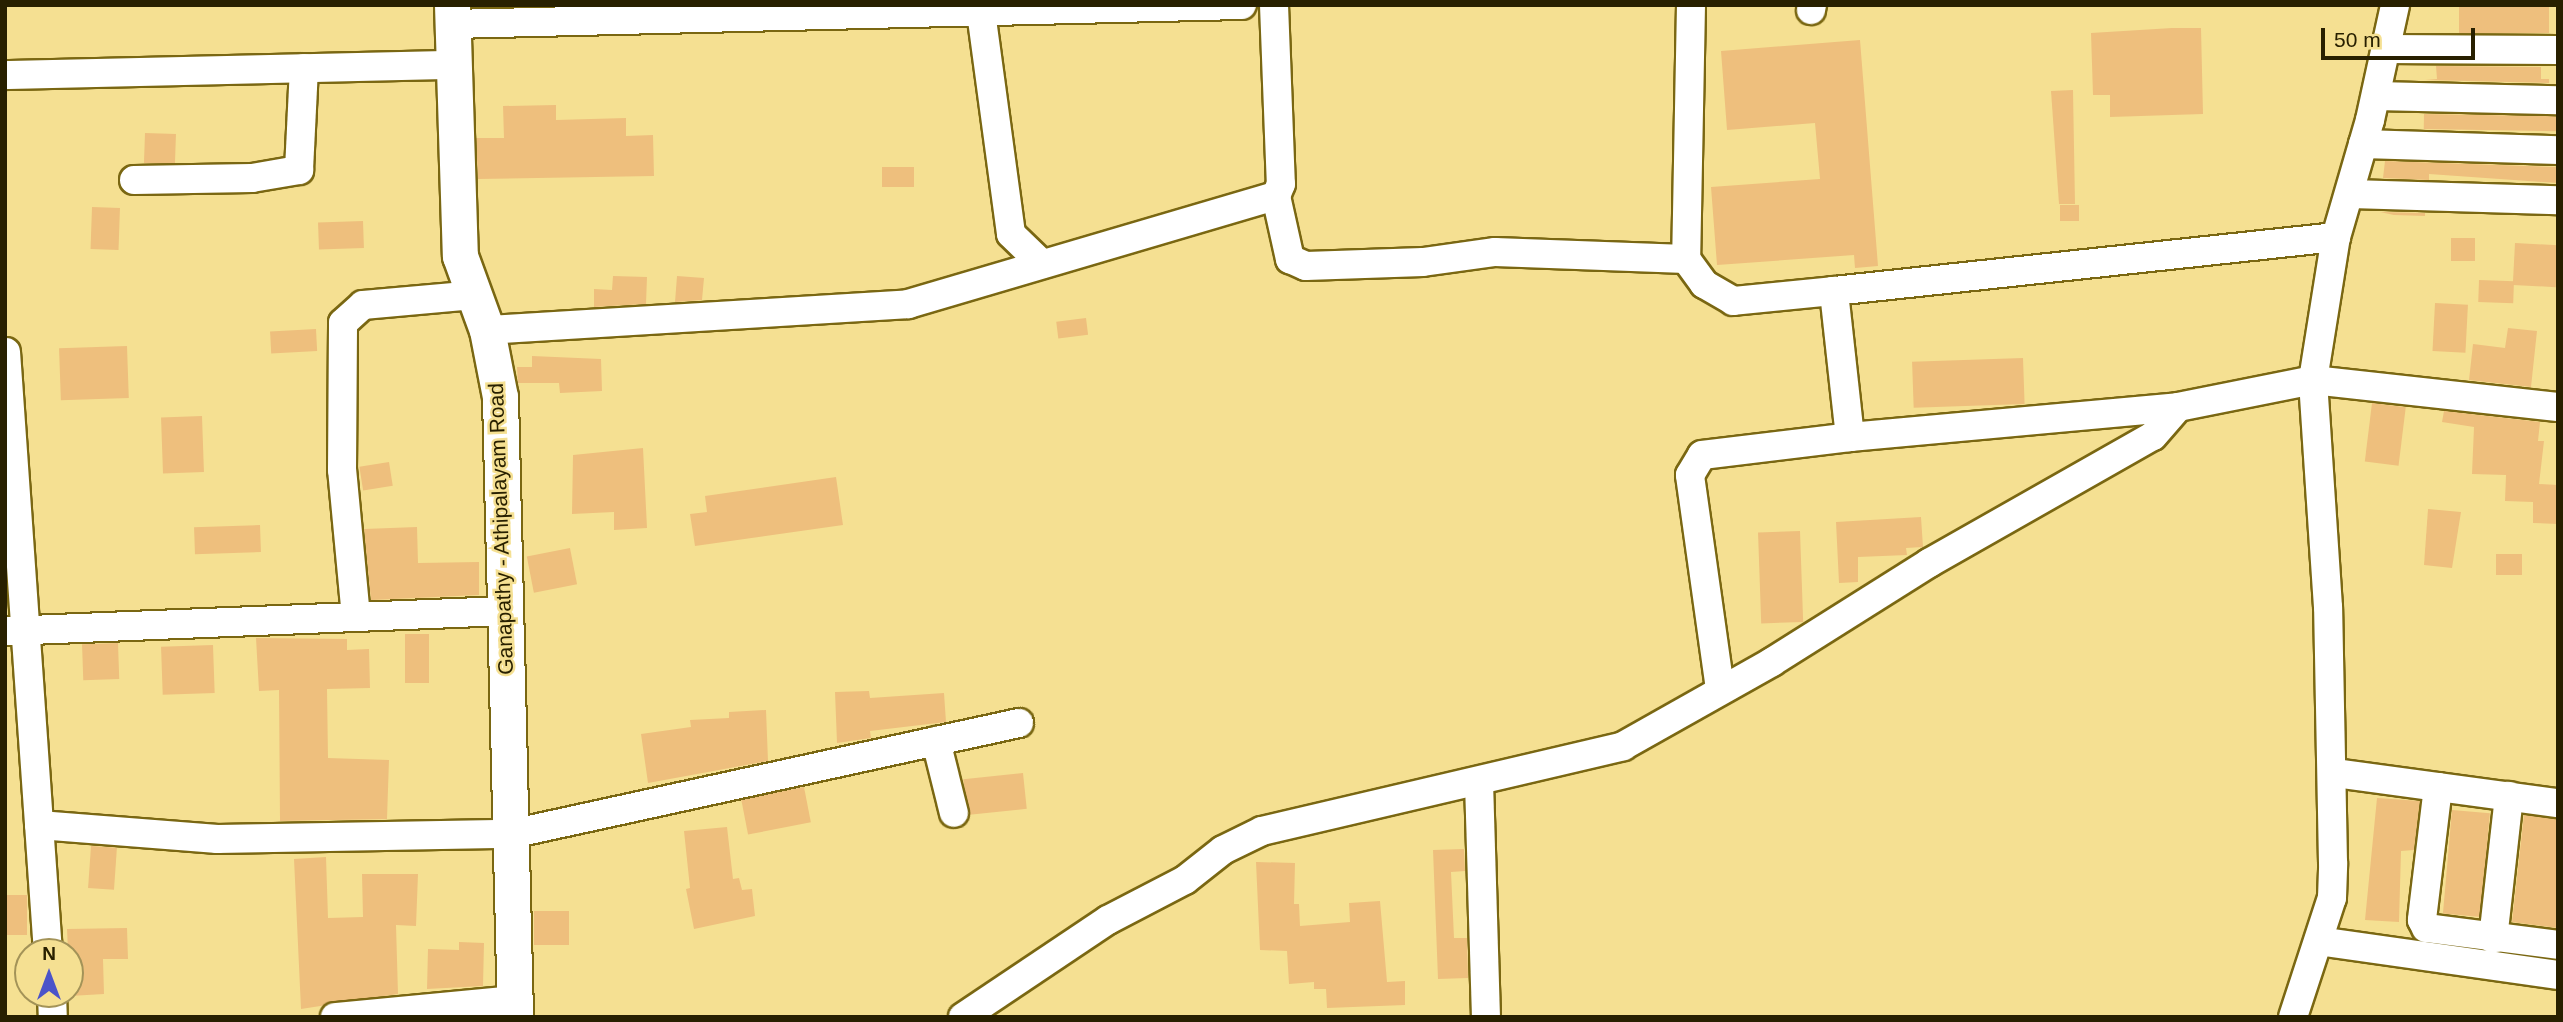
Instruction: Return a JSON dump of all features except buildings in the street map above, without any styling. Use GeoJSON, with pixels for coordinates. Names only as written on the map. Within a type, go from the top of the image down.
{"type":"FeatureCollection","features":[{"type":"Feature","properties":{"kind":"main road","name":"Ganapathy - Athipalayam Road"},"geometry":{"type":"LineString","coordinates":[[452,15],[460,256],[487,330],[500,397],[514,1008]]}},
{"type":"Feature","properties":{"kind":"street"},"geometry":{"type":"LineString","coordinates":[[452,15],[981,12],[1242,5]]}},
{"type":"Feature","properties":{"kind":"street"},"geometry":{"type":"LineString","coordinates":[[1275,5],[1281,184],[1276,197],[1290,259],[1306,266],[1423,262],[1495,252],[1686,259]]}},
{"type":"Feature","properties":{"kind":"street"},"geometry":{"type":"LineString","coordinates":[[1691,5],[1686,259],[1704,284],[1733,301],[2336,237]]}},
{"type":"Feature","properties":{"kind":"street"},"geometry":{"type":"LineString","coordinates":[[2292,1017],[2332,898],[2335,773],[2312,380],[2336,237],[2351,194],[2376,96],[2395,5]]}},
{"type":"Feature","properties":{"kind":"street"},"geometry":{"type":"LineString","coordinates":[[981,12],[1011,234],[1042,264]]}},
{"type":"Feature","properties":{"kind":"street"},"geometry":{"type":"LineString","coordinates":[[2386,49],[2558,50]]}},
{"type":"Feature","properties":{"kind":"street"},"geometry":{"type":"LineString","coordinates":[[5,75],[453,65]]}},
{"type":"Feature","properties":{"kind":"street"},"geometry":{"type":"LineString","coordinates":[[134,180],[252,178],[299,170],[304,68]]}},
{"type":"Feature","properties":{"kind":"street"},"geometry":{"type":"LineString","coordinates":[[2376,96],[2558,100]]}},
{"type":"Feature","properties":{"kind":"street"},"geometry":{"type":"LineString","coordinates":[[2363,144],[2558,150]]}},
{"type":"Feature","properties":{"kind":"street"},"geometry":{"type":"LineString","coordinates":[[2351,194],[2558,200]]}},
{"type":"Feature","properties":{"kind":"street"},"geometry":{"type":"LineString","coordinates":[[487,330],[908,304],[1276,197]]}},
{"type":"Feature","properties":{"kind":"street"},"geometry":{"type":"LineString","coordinates":[[1834,291],[1850,437]]}},
{"type":"Feature","properties":{"kind":"street"},"geometry":{"type":"LineString","coordinates":[[356,617],[342,470],[343,323],[363,305],[474,295]]}},
{"type":"Feature","properties":{"kind":"street"},"geometry":{"type":"LineString","coordinates":[[6,352],[16,631],[39,825],[47,938]]}},
{"type":"Feature","properties":{"kind":"street"},"geometry":{"type":"LineString","coordinates":[[1720,689],[1690,475],[1702,455],[1850,437],[2178,407],[2312,380],[2558,407]]}},
{"type":"Feature","properties":{"kind":"street"},"geometry":{"type":"LineString","coordinates":[[963,1017],[1108,920],[1185,880],[1223,850],[1262,831],[1623,746],[1929,562],[2153,436],[2178,407]]}},
{"type":"Feature","properties":{"kind":"street"},"geometry":{"type":"LineString","coordinates":[[16,631],[505,611]]}},
{"type":"Feature","properties":{"kind":"street"},"geometry":{"type":"LineString","coordinates":[[39,825],[217,839],[511,834],[1019,723]]}},
{"type":"Feature","properties":{"kind":"street"},"geometry":{"type":"LineString","coordinates":[[936,741],[954,813]]}},
{"type":"Feature","properties":{"kind":"street"},"geometry":{"type":"LineString","coordinates":[[2335,773],[2558,803]]}},
{"type":"Feature","properties":{"kind":"street"},"geometry":{"type":"LineString","coordinates":[[1479,782],[1486,1017]]}},
{"type":"Feature","properties":{"kind":"street"},"geometry":{"type":"LineString","coordinates":[[2438,787],[2422,920],[2426,928],[2442,934],[2558,945]]}},
{"type":"Feature","properties":{"kind":"street"},"geometry":{"type":"LineString","coordinates":[[2493,939],[2509,796]]}},
{"type":"Feature","properties":{"kind":"street"},"geometry":{"type":"LineString","coordinates":[[2319,941],[2558,975]]}},
{"type":"Feature","properties":{"kind":"street"},"geometry":{"type":"LineString","coordinates":[[335,1017],[514,1008]]}}]}
